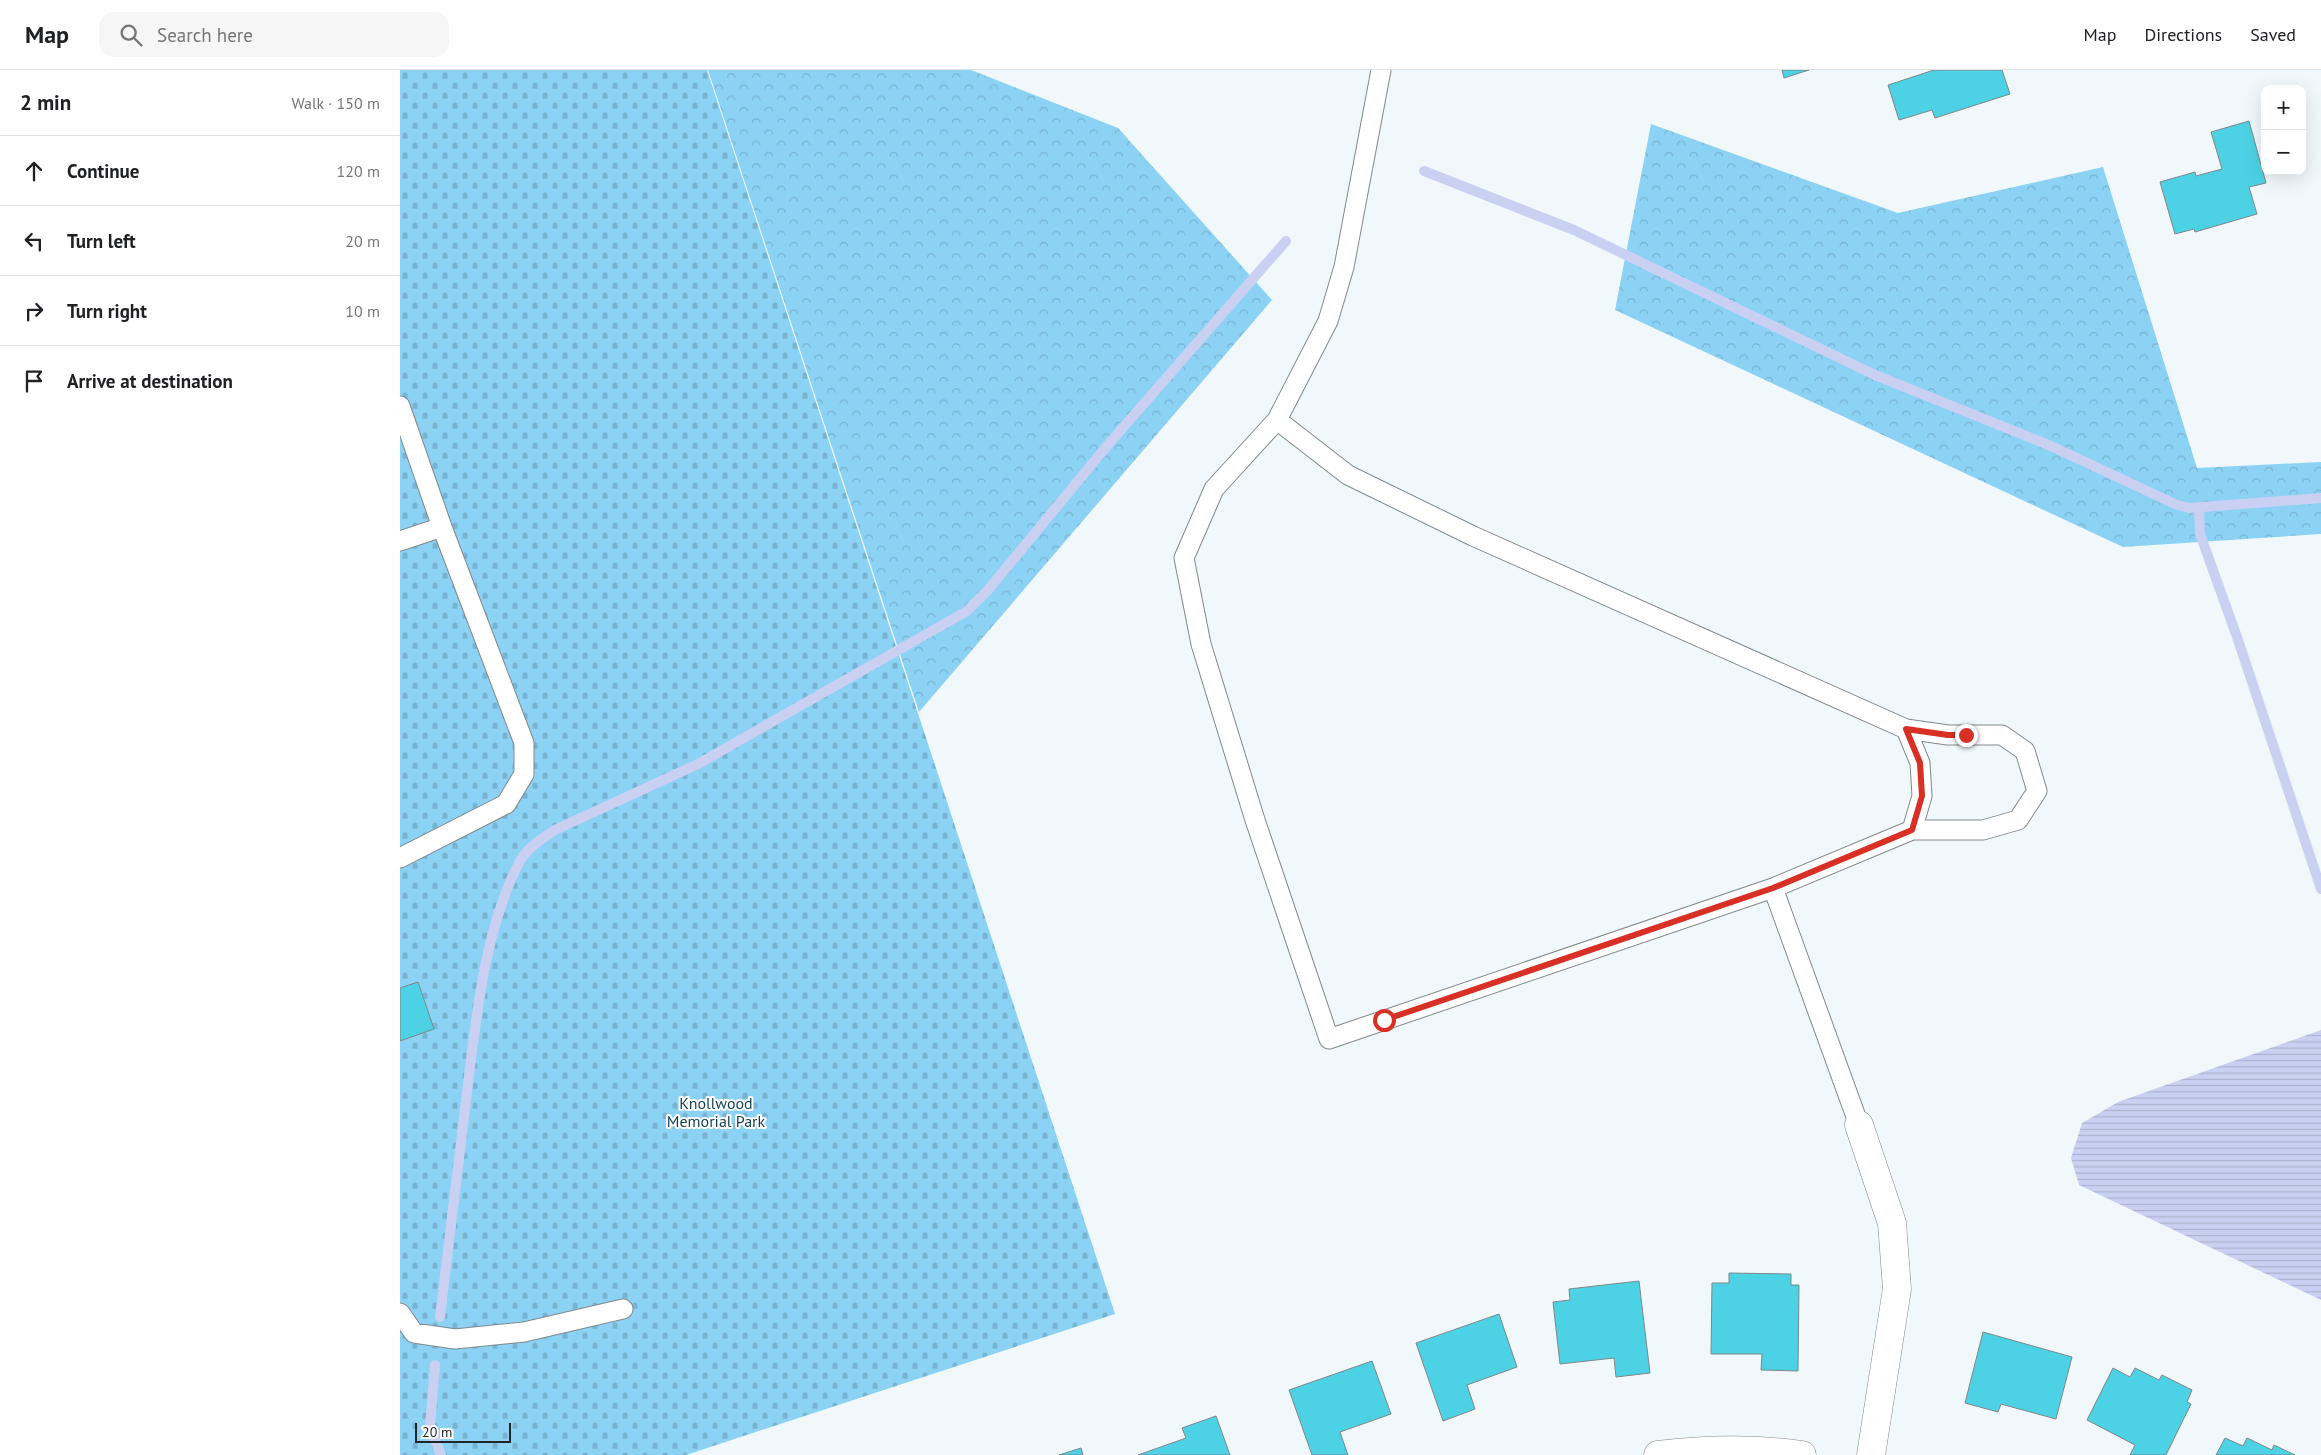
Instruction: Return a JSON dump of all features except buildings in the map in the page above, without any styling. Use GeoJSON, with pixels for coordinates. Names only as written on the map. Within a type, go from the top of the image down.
{"type":"FeatureCollection","features":[{"type":"Feature","properties":{"kind":"street"},"geometry":{"type":"LineString","coordinates":[[1859,1125],[1892,1223],[1897,1289],[1871,1455]]}},
{"type":"Feature","properties":{"kind":"street"},"geometry":{"type":"LineString","coordinates":[[1658,1455],[1687,1451],[1758,1449],[1802,1455]]}},
{"type":"Feature","properties":{"kind":"lane"},"geometry":{"type":"LineString","coordinates":[[1277,420],[1357,480],[1473,536],[1906,729],[1948,735],[2002,735],[2025,751],[2037,791],[2018,820],[1983,830],[1912,830],[1773,888],[1329,1039],[1255,820],[1201,644],[1184,558],[1214,489],[1277,420],[1328,321],[1344,267],[1380,70]]}},
{"type":"Feature","properties":{"kind":"lane"},"geometry":{"type":"LineString","coordinates":[[400,406],[442,527],[524,743],[524,774],[506,804],[400,858]]}},
{"type":"Feature","properties":{"kind":"lane"},"geometry":{"type":"LineString","coordinates":[[400,541],[442,527]]}},
{"type":"Feature","properties":{"kind":"lane"},"geometry":{"type":"LineString","coordinates":[[1906,729],[1920,763],[1922,788],[1922,796],[1912,830]]}},
{"type":"Feature","properties":{"kind":"lane"},"geometry":{"type":"LineString","coordinates":[[1773,888],[1859,1125]]}},
{"type":"Feature","properties":{"kind":"lane"},"geometry":{"type":"LineString","coordinates":[[400,1313],[414,1332],[455,1339],[524,1332],[623,1310]]}},
{"type":"Feature","properties":{"kind":"green space","name":"Knollwood Memorial Park"},"geometry":{"type":"Polygon","coordinates":[[[400,70],[707,70],[1115,1314],[686,1455],[400,1455],[400,70]]]}},
{"type":"Feature","properties":{"kind":"green space"},"geometry":{"type":"Polygon","coordinates":[[[708,70],[971,70],[1118,128],[1272,300],[919,712],[708,70]]]}},
{"type":"Feature","properties":{"kind":"green space"},"geometry":{"type":"Polygon","coordinates":[[[1651,124],[1898,213],[2103,167],[2197,468],[2321,462],[2321,534],[2123,547],[1615,310],[1651,124]]]}},
{"type":"Feature","properties":{"kind":"shaded area"},"geometry":{"type":"Polygon","coordinates":[[[2321,1030],[2321,1300],[2079,1185],[2071,1158],[2082,1123],[2118,1102],[2321,1030]]]}},
{"type":"Feature","properties":{"kind":"waterway"},"geometry":{"type":"LineString","coordinates":[[1424,171],[1574,230],[1875,375],[2051,446],[2175,504],[2189,508],[2321,498]]}},
{"type":"Feature","properties":{"kind":"waterway"},"geometry":{"type":"LineString","coordinates":[[440,1317],[478,1004],[498,915],[508,887],[523,856],[557,829],[698,764],[967,611],[988,590],[1106,447],[1286,241]]}},
{"type":"Feature","properties":{"kind":"waterway"},"geometry":{"type":"LineString","coordinates":[[2199,507],[2200,534],[2237,637],[2321,889]]}},
{"type":"Feature","properties":{"kind":"waterway"},"geometry":{"type":"LineString","coordinates":[[435,1365],[430,1427],[441,1455]]}},
{"type":"Feature","properties":{"kind":"route"},"geometry":{"type":"LineString","coordinates":[[1384,1020],[1773,888],[1912,830],[1922,796],[1920,763],[1906,729],[1948,735],[1966,735]]}}]}
